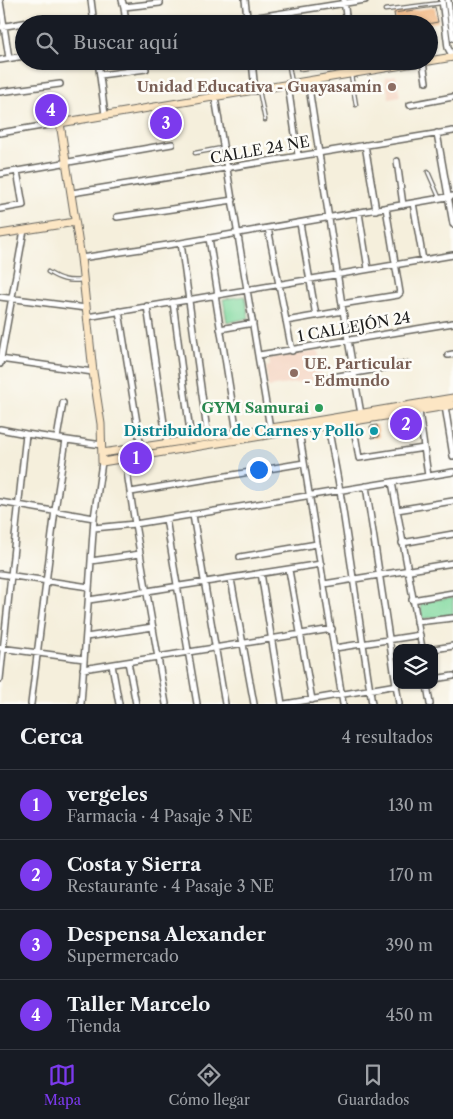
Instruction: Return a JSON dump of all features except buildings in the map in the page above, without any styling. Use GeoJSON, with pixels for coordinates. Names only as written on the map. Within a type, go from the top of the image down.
{"type":"FeatureCollection","features":[{"type":"Feature","properties":{"kind":"street"},"geometry":{"type":"LineString","coordinates":[[91,0],[93,15]]}},
{"type":"Feature","properties":{"kind":"street"},"geometry":{"type":"LineString","coordinates":[[122,0],[125,15]]}},
{"type":"Feature","properties":{"kind":"street"},"geometry":{"type":"LineString","coordinates":[[245,0],[247,15]]}},
{"type":"Feature","properties":{"kind":"street"},"geometry":{"type":"LineString","coordinates":[[277,15],[344,1],[365,0]]}},
{"type":"Feature","properties":{"kind":"street"},"geometry":{"type":"LineString","coordinates":[[0,1],[2,27],[9,58]]}},
{"type":"Feature","properties":{"kind":"street"},"geometry":{"type":"LineString","coordinates":[[344,1],[346,15]]}},
{"type":"Feature","properties":{"kind":"street"},"geometry":{"type":"LineString","coordinates":[[444,1],[453,38]]}},
{"type":"Feature","properties":{"kind":"street"},"geometry":{"type":"LineString","coordinates":[[438,59],[453,57],[448,48],[444,1]]}},
{"type":"Feature","properties":{"kind":"street"},"geometry":{"type":"LineString","coordinates":[[124,8],[160,4]]}},
{"type":"Feature","properties":{"kind":"street"},"geometry":{"type":"LineString","coordinates":[[2,27],[15,25]]}},
{"type":"Feature","properties":{"kind":"street"},"geometry":{"type":"LineString","coordinates":[[0,60],[15,57]]}},
{"type":"Feature","properties":{"kind":"street"},"geometry":{"type":"LineString","coordinates":[[99,70],[104,115]]}},
{"type":"Feature","properties":{"kind":"street"},"geometry":{"type":"LineString","coordinates":[[100,75],[138,70]]}},
{"type":"Feature","properties":{"kind":"street"},"geometry":{"type":"LineString","coordinates":[[254,70],[257,91]]}},
{"type":"Feature","properties":{"kind":"street"},"geometry":{"type":"LineString","coordinates":[[353,70],[353,74]]}},
{"type":"Feature","properties":{"kind":"street"},"geometry":{"type":"LineString","coordinates":[[0,133],[257,91],[372,70]]}},
{"type":"Feature","properties":{"kind":"street"},"geometry":{"type":"LineString","coordinates":[[426,70],[426,82]]}},
{"type":"Feature","properties":{"kind":"street"},"geometry":{"type":"LineString","coordinates":[[308,82],[343,311],[361,414]]}},
{"type":"Feature","properties":{"kind":"street"},"geometry":{"type":"LineString","coordinates":[[0,92],[60,84]]}},
{"type":"Feature","properties":{"kind":"street"},"geometry":{"type":"LineString","coordinates":[[290,85],[298,155]]}},
{"type":"Feature","properties":{"kind":"street"},"geometry":{"type":"LineString","coordinates":[[215,97],[270,428]]}},
{"type":"Feature","properties":{"kind":"street"},"geometry":{"type":"LineString","coordinates":[[410,105],[453,97]]}},
{"type":"Feature","properties":{"kind":"street"},"geometry":{"type":"LineString","coordinates":[[60,123],[81,258],[102,445],[102,462],[94,518],[81,704]]}},
{"type":"Feature","properties":{"kind":"street","name":"CALLE 24 NE"},"geometry":{"type":"LineString","coordinates":[[72,193],[453,131]]}},
{"type":"Feature","properties":{"kind":"street"},"geometry":{"type":"LineString","coordinates":[[437,133],[451,196],[453,224]]}},
{"type":"Feature","properties":{"kind":"street"},"geometry":{"type":"LineString","coordinates":[[0,174],[172,144]]}},
{"type":"Feature","properties":{"kind":"street"},"geometry":{"type":"LineString","coordinates":[[366,145],[376,210]]}},
{"type":"Feature","properties":{"kind":"street"},"geometry":{"type":"LineString","coordinates":[[397,161],[403,205]]}},
{"type":"Feature","properties":{"kind":"street"},"geometry":{"type":"LineString","coordinates":[[0,210],[23,205],[18,171]]}},
{"type":"Feature","properties":{"kind":"street"},"geometry":{"type":"LineString","coordinates":[[81,258],[238,234],[451,196]]}},
{"type":"Feature","properties":{"kind":"street"},"geometry":{"type":"LineString","coordinates":[[117,217],[232,200]]}},
{"type":"Feature","properties":{"kind":"street"},"geometry":{"type":"LineString","coordinates":[[413,203],[423,260]]}},
{"type":"Feature","properties":{"kind":"street"},"geometry":{"type":"LineString","coordinates":[[342,304],[398,295],[400,293],[386,208]]}},
{"type":"Feature","properties":{"kind":"street"},"geometry":{"type":"LineString","coordinates":[[358,212],[368,269]]}},
{"type":"Feature","properties":{"kind":"street"},"geometry":{"type":"LineString","coordinates":[[0,234],[75,222]]}},
{"type":"Feature","properties":{"kind":"street"},"geometry":{"type":"LineString","coordinates":[[300,223],[316,316]]}},
{"type":"Feature","properties":{"kind":"street"},"geometry":{"type":"LineString","coordinates":[[268,228],[292,350]]}},
{"type":"Feature","properties":{"kind":"street"},"geometry":{"type":"LineString","coordinates":[[24,230],[0,361],[93,372]]}},
{"type":"Feature","properties":{"kind":"street"},"geometry":{"type":"LineString","coordinates":[[209,238],[220,329],[237,433]]}},
{"type":"Feature","properties":{"kind":"street"},"geometry":{"type":"LineString","coordinates":[[181,243],[208,438]]}},
{"type":"Feature","properties":{"kind":"street"},"geometry":{"type":"LineString","coordinates":[[87,317],[453,255]]}},
{"type":"Feature","properties":{"kind":"street"},"geometry":{"type":"LineString","coordinates":[[0,297],[86,308]]}},
{"type":"Feature","properties":{"kind":"street"},"geometry":{"type":"LineString","coordinates":[[173,302],[191,440]]}},
{"type":"Feature","properties":{"kind":"street"},"geometry":{"type":"LineString","coordinates":[[147,306],[167,444]]}},
{"type":"Feature","properties":{"kind":"street"},"geometry":{"type":"LineString","coordinates":[[119,311],[141,448]]}},
{"type":"Feature","properties":{"kind":"street"},"geometry":{"type":"LineString","coordinates":[[286,321],[343,311]]}},
{"type":"Feature","properties":{"kind":"street"},"geometry":{"type":"LineString","coordinates":[[220,329],[253,323]]}},
{"type":"Feature","properties":{"kind":"street","name":"1 CALLEJÓN 24"},"geometry":{"type":"LineString","coordinates":[[259,356],[453,323]]}},
{"type":"Feature","properties":{"kind":"street"},"geometry":{"type":"LineString","coordinates":[[327,378],[406,364]]}},
{"type":"Feature","properties":{"kind":"street"},"geometry":{"type":"LineString","coordinates":[[102,453],[208,438],[453,398]]}},
{"type":"Feature","properties":{"kind":"street"},"geometry":{"type":"LineString","coordinates":[[57,438],[63,403]]}},
{"type":"Feature","properties":{"kind":"street"},"geometry":{"type":"LineString","coordinates":[[102,462],[449,405],[453,456]]}},
{"type":"Feature","properties":{"kind":"street"},"geometry":{"type":"LineString","coordinates":[[419,410],[428,476]]}},
{"type":"Feature","properties":{"kind":"street"},"geometry":{"type":"LineString","coordinates":[[353,422],[359,458],[424,448]]}},
{"type":"Feature","properties":{"kind":"street"},"geometry":{"type":"LineString","coordinates":[[328,426],[340,491],[372,704]]}},
{"type":"Feature","properties":{"kind":"street"},"geometry":{"type":"LineString","coordinates":[[0,429],[102,445]]}},
{"type":"Feature","properties":{"kind":"street"},"geometry":{"type":"LineString","coordinates":[[299,431],[343,704]]}},
{"type":"Feature","properties":{"kind":"street"},"geometry":{"type":"LineString","coordinates":[[0,679],[26,434]]}},
{"type":"Feature","properties":{"kind":"street"},"geometry":{"type":"LineString","coordinates":[[31,704],[55,510],[66,440]]}},
{"type":"Feature","properties":{"kind":"street"},"geometry":{"type":"LineString","coordinates":[[125,459],[166,704]]}},
{"type":"Feature","properties":{"kind":"street"},"geometry":{"type":"LineString","coordinates":[[131,492],[304,463]]}},
{"type":"Feature","properties":{"kind":"street"},"geometry":{"type":"LineString","coordinates":[[94,528],[193,515],[453,472]]}},
{"type":"Feature","properties":{"kind":"street"},"geometry":{"type":"LineString","coordinates":[[392,482],[406,571],[421,644]]}},
{"type":"Feature","properties":{"kind":"street"},"geometry":{"type":"LineString","coordinates":[[366,486],[393,662]]}},
{"type":"Feature","properties":{"kind":"street"},"geometry":{"type":"LineString","coordinates":[[397,510],[453,501]]}},
{"type":"Feature","properties":{"kind":"street"},"geometry":{"type":"LineString","coordinates":[[0,502],[94,518]]}},
{"type":"Feature","properties":{"kind":"street"},"geometry":{"type":"LineString","coordinates":[[193,515],[225,704]]}},
{"type":"Feature","properties":{"kind":"street"},"geometry":{"type":"LineString","coordinates":[[166,519],[197,704]]}},
{"type":"Feature","properties":{"kind":"street"},"geometry":{"type":"LineString","coordinates":[[402,543],[453,534]]}},
{"type":"Feature","properties":{"kind":"street"},"geometry":{"type":"LineString","coordinates":[[240,556],[317,544]]}},
{"type":"Feature","properties":{"kind":"street"},"geometry":{"type":"LineString","coordinates":[[91,561],[140,554]]}},
{"type":"Feature","properties":{"kind":"street"},"geometry":{"type":"LineString","coordinates":[[324,584],[453,562]]}},
{"type":"Feature","properties":{"kind":"street"},"geometry":{"type":"LineString","coordinates":[[89,600],[321,564]]}},
{"type":"Feature","properties":{"kind":"street"},"geometry":{"type":"LineString","coordinates":[[289,570],[312,700]]}},
{"type":"Feature","properties":{"kind":"street"},"geometry":{"type":"LineString","coordinates":[[261,573],[284,704],[393,686]]}},
{"type":"Feature","properties":{"kind":"street"},"geometry":{"type":"LineString","coordinates":[[0,574],[90,587]]}},
{"type":"Feature","properties":{"kind":"street"},"geometry":{"type":"LineString","coordinates":[[231,578],[254,704]]}},
{"type":"Feature","properties":{"kind":"street"},"geometry":{"type":"LineString","coordinates":[[412,600],[453,593]]}},
{"type":"Feature","properties":{"kind":"street"},"geometry":{"type":"LineString","coordinates":[[417,622],[453,618]]}},
{"type":"Feature","properties":{"kind":"street"},"geometry":{"type":"LineString","coordinates":[[86,637],[153,627]]}},
{"type":"Feature","properties":{"kind":"street"},"geometry":{"type":"LineString","coordinates":[[83,669],[332,629]]}},
{"type":"Feature","properties":{"kind":"street"},"geometry":{"type":"LineString","coordinates":[[335,648],[420,635]]}},
{"type":"Feature","properties":{"kind":"street"},"geometry":{"type":"LineString","coordinates":[[438,648],[453,646]]}},
{"type":"Feature","properties":{"kind":"street"},"geometry":{"type":"LineString","coordinates":[[2,648],[37,654],[84,658]]}},
{"type":"Feature","properties":{"kind":"street"},"geometry":{"type":"LineString","coordinates":[[128,662],[136,704]]}},
{"type":"Feature","properties":{"kind":"street"},"geometry":{"type":"LineString","coordinates":[[112,665],[119,704]]}},
{"type":"Feature","properties":{"kind":"street"},"geometry":{"type":"LineString","coordinates":[[438,678],[453,676]]}},
{"type":"Feature","properties":{"kind":"street"},"geometry":{"type":"LineString","coordinates":[[397,689],[399,704]]}},
{"type":"Feature","properties":{"kind":"street"},"geometry":{"type":"LineString","coordinates":[[428,689],[430,704]]}},
{"type":"Feature","properties":{"kind":"lane"},"geometry":{"type":"LineString","coordinates":[[385,10],[444,1]]}},
{"type":"Feature","properties":{"kind":"lane"},"geometry":{"type":"LineString","coordinates":[[289,70],[290,85]]}},
{"type":"Feature","properties":{"kind":"lane"},"geometry":{"type":"LineString","coordinates":[[353,74],[356,105]]}},
{"type":"Feature","properties":{"kind":"lane"},"geometry":{"type":"LineString","coordinates":[[257,91],[264,120]]}},
{"type":"Feature","properties":{"kind":"lane"},"geometry":{"type":"LineString","coordinates":[[195,153],[224,148]]}},
{"type":"Feature","properties":{"kind":"lane"},"geometry":{"type":"LineString","coordinates":[[428,172],[439,198]]}},
{"type":"Feature","properties":{"kind":"lane"},"geometry":{"type":"LineString","coordinates":[[48,272],[65,280],[83,280]]}},
{"type":"Feature","properties":{"kind":"shaded area","name":"Unidad Educativa - Guayasamín"},"geometry":{"type":"Polygon","coordinates":[[[396,76],[400,96],[389,98],[385,78],[396,76]]]}},
{"type":"Feature","properties":{"kind":"shaded area","name":"UE. Particular - Edmundo"},"geometry":{"type":"Polygon","coordinates":[[[318,350],[323,379],[268,387],[266,367],[270,366],[269,358],[318,350]]]}},
{"type":"Feature","properties":{"kind":"green space"},"geometry":{"type":"Polygon","coordinates":[[[245,296],[249,318],[227,323],[223,299],[245,296]]]}},
{"type":"Feature","properties":{"kind":"green space"},"geometry":{"type":"Polygon","coordinates":[[[453,598],[453,615],[422,619],[420,601],[453,598]]]}},
{"type":"Feature","properties":{"kind":"place","name":"Unidad Educativa - Guayasamín"},"geometry":{"type":"Point","coordinates":[392,87]}},
{"type":"Feature","properties":{"kind":"place","name":"Taller Marcelo"},"geometry":{"type":"Point","coordinates":[51,110]}},
{"type":"Feature","properties":{"kind":"place","name":"Despensa Alexander"},"geometry":{"type":"Point","coordinates":[166,123]}},
{"type":"Feature","properties":{"kind":"place","name":"UE. Particular - Edmundo"},"geometry":{"type":"Point","coordinates":[294,373]}},
{"type":"Feature","properties":{"kind":"place","name":"GYM Samurai"},"geometry":{"type":"Point","coordinates":[319,408]}},
{"type":"Feature","properties":{"kind":"place","name":"Costa y Sierra"},"geometry":{"type":"Point","coordinates":[406,424]}},
{"type":"Feature","properties":{"kind":"place","name":"Distribuidora de Carnes y Pollo"},"geometry":{"type":"Point","coordinates":[374,431]}},
{"type":"Feature","properties":{"kind":"place","name":"vergeles"},"geometry":{"type":"Point","coordinates":[136,458]}}]}
